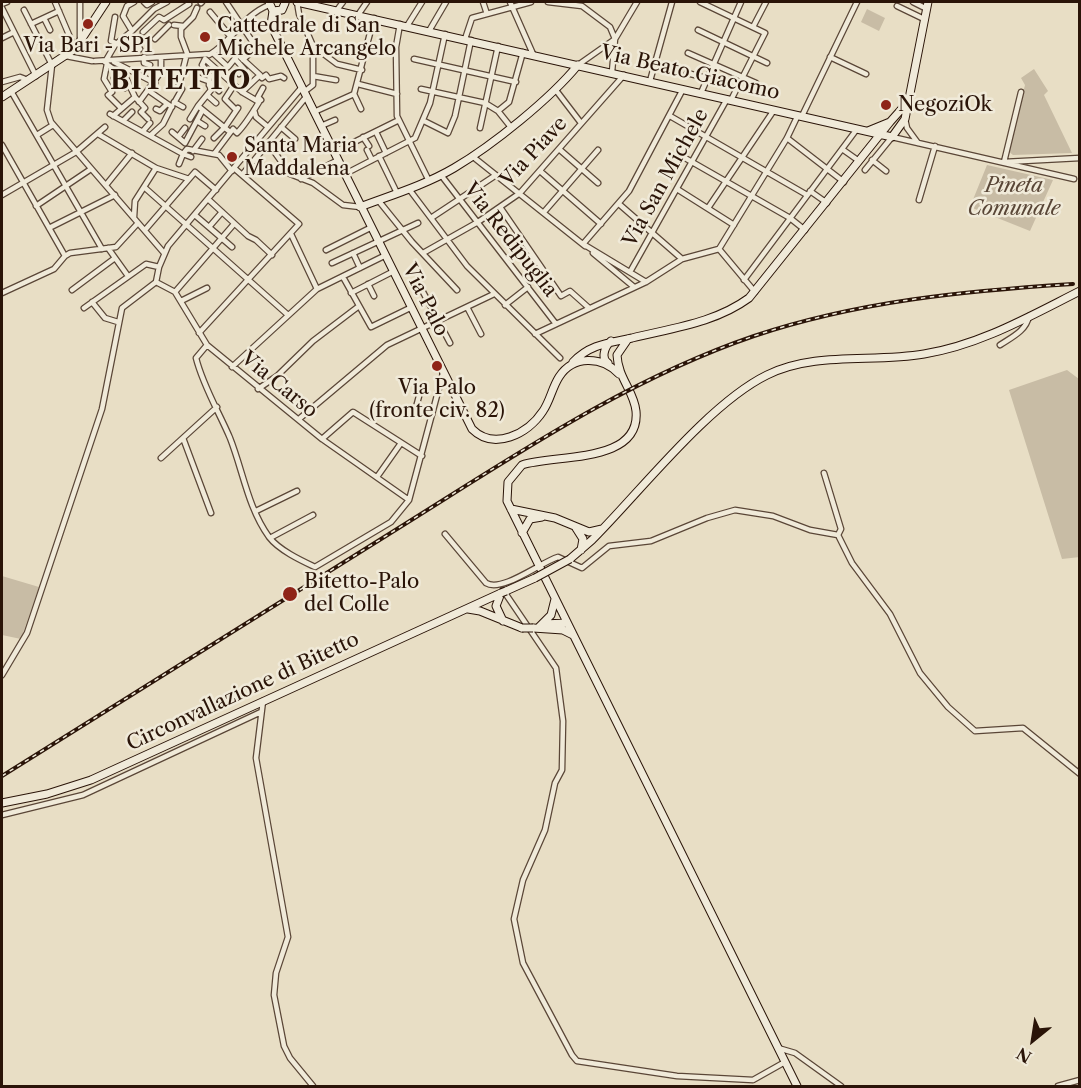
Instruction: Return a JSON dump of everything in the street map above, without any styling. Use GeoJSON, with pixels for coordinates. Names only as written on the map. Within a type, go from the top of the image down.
{"type":"FeatureCollection","features":[{"type":"Feature","properties":{"kind":"main road"},"geometry":{"type":"LineString","coordinates":[[2,98],[75,49],[106,2]]}},
{"type":"Feature","properties":{"kind":"main road"},"geometry":{"type":"LineString","coordinates":[[270,6],[282,10],[286,2]]}},
{"type":"Feature","properties":{"kind":"main road","name":"Via Beato Giacomo"},"geometry":{"type":"LineString","coordinates":[[297,2],[316,3],[358,15],[892,137]]}},
{"type":"Feature","properties":{"kind":"main road"},"geometry":{"type":"LineString","coordinates":[[892,137],[905,119],[927,5]]}},
{"type":"Feature","properties":{"kind":"main road","name":"Via Palo"},"geometry":{"type":"LineString","coordinates":[[270,6],[271,25],[467,422],[477,434],[493,440],[520,433],[538,418],[560,375],[588,351],[610,341]]}},
{"type":"Feature","properties":{"kind":"main road"},"geometry":{"type":"LineString","coordinates":[[360,207],[429,181],[472,156],[555,89],[578,65]]}},
{"type":"Feature","properties":{"kind":"main road"},"geometry":{"type":"LineString","coordinates":[[607,364],[604,350],[610,341],[628,339],[719,316],[755,292],[907,101]]}},
{"type":"Feature","properties":{"kind":"main road"},"geometry":{"type":"LineString","coordinates":[[868,131],[890,122]]}},
{"type":"Feature","properties":{"kind":"main road","name":"Circonvallazione di Bitetto"},"geometry":{"type":"LineString","coordinates":[[2,803],[47,795],[81,784],[535,578],[570,559],[604,528],[720,410],[743,390],[768,375],[805,363],[888,358],[943,351],[965,345],[1080,291]]}},
{"type":"Feature","properties":{"kind":"main road"},"geometry":{"type":"LineString","coordinates":[[607,364],[628,339]]}},
{"type":"Feature","properties":{"kind":"main road"},"geometry":{"type":"LineString","coordinates":[[616,355],[619,374],[635,405],[634,426],[628,437],[613,449],[522,465],[511,477],[506,488],[507,501],[555,599],[565,626],[573,635],[797,1086]]}},
{"type":"Feature","properties":{"kind":"main road"},"geometry":{"type":"LineString","coordinates":[[569,366],[586,360],[607,364],[619,374]]}},
{"type":"Feature","properties":{"kind":"main road"},"geometry":{"type":"LineString","coordinates":[[511,509],[545,516],[589,532],[604,528]]}},
{"type":"Feature","properties":{"kind":"main road"},"geometry":{"type":"LineString","coordinates":[[516,519],[522,513]]}},
{"type":"Feature","properties":{"kind":"main road"},"geometry":{"type":"LineString","coordinates":[[516,519],[545,516]]}},
{"type":"Feature","properties":{"kind":"main road"},"geometry":{"type":"LineString","coordinates":[[522,533],[530,519]]}},
{"type":"Feature","properties":{"kind":"main road"},"geometry":{"type":"LineString","coordinates":[[574,527],[583,539],[580,551]]}},
{"type":"Feature","properties":{"kind":"main road"},"geometry":{"type":"LineString","coordinates":[[503,592],[496,606],[503,621]]}},
{"type":"Feature","properties":{"kind":"main road"},"geometry":{"type":"LineString","coordinates":[[537,627],[551,615],[555,599]]}},
{"type":"Feature","properties":{"kind":"main road"},"geometry":{"type":"LineString","coordinates":[[466,609],[480,611],[522,628],[565,626]]}},
{"type":"Feature","properties":{"kind":"street"},"geometry":{"type":"LineString","coordinates":[[7,2],[2,6],[36,76]]}},
{"type":"Feature","properties":{"kind":"street"},"geometry":{"type":"LineString","coordinates":[[55,2],[75,49]]}},
{"type":"Feature","properties":{"kind":"street"},"geometry":{"type":"LineString","coordinates":[[80,2],[81,41]]}},
{"type":"Feature","properties":{"kind":"street"},"geometry":{"type":"LineString","coordinates":[[132,31],[123,16],[127,6],[134,2]]}},
{"type":"Feature","properties":{"kind":"street"},"geometry":{"type":"LineString","coordinates":[[144,2],[147,5],[152,2]]}},
{"type":"Feature","properties":{"kind":"street"},"geometry":{"type":"LineString","coordinates":[[121,108],[108,95],[112,92],[104,79],[106,63],[118,44],[154,9],[167,2]]}},
{"type":"Feature","properties":{"kind":"street"},"geometry":{"type":"LineString","coordinates":[[226,2],[256,47],[248,52],[243,60]]}},
{"type":"Feature","properties":{"kind":"street"},"geometry":{"type":"LineString","coordinates":[[2,675],[27,633],[102,409],[118,322],[126,304],[156,282],[164,253],[268,127],[313,85],[313,46],[299,14],[297,2]]}},
{"type":"Feature","properties":{"kind":"street"},"geometry":{"type":"LineString","coordinates":[[337,10],[343,2]]}},
{"type":"Feature","properties":{"kind":"street"},"geometry":{"type":"LineString","coordinates":[[358,15],[367,2]]}},
{"type":"Feature","properties":{"kind":"street"},"geometry":{"type":"LineString","coordinates":[[422,2],[404,25],[396,47],[397,93],[399,120],[429,181]]}},
{"type":"Feature","properties":{"kind":"street"},"geometry":{"type":"LineString","coordinates":[[429,31],[446,2]]}},
{"type":"Feature","properties":{"kind":"street"},"geometry":{"type":"LineString","coordinates":[[483,2],[487,14]]}},
{"type":"Feature","properties":{"kind":"street"},"geometry":{"type":"LineString","coordinates":[[424,121],[448,133],[465,70],[469,21],[511,4],[531,2]]}},
{"type":"Feature","properties":{"kind":"street"},"geometry":{"type":"LineString","coordinates":[[548,2],[590,9],[610,27],[615,39],[612,72]]}},
{"type":"Feature","properties":{"kind":"street"},"geometry":{"type":"LineString","coordinates":[[590,9],[594,2]]}},
{"type":"Feature","properties":{"kind":"street"},"geometry":{"type":"LineString","coordinates":[[578,65],[615,39],[637,2]]}},
{"type":"Feature","properties":{"kind":"street"},"geometry":{"type":"LineString","coordinates":[[650,81],[672,2]]}},
{"type":"Feature","properties":{"kind":"street"},"geometry":{"type":"LineString","coordinates":[[700,2],[753,27],[763,2]]}},
{"type":"Feature","properties":{"kind":"street"},"geometry":{"type":"LineString","coordinates":[[700,93],[741,2]]}},
{"type":"Feature","properties":{"kind":"street"},"geometry":{"type":"LineString","coordinates":[[535,334],[646,282],[682,259],[719,249],[800,115],[857,2]]}},
{"type":"Feature","properties":{"kind":"street"},"geometry":{"type":"LineString","coordinates":[[913,2],[927,5]]}},
{"type":"Feature","properties":{"kind":"street"},"geometry":{"type":"LineString","coordinates":[[140,49],[138,46],[141,34],[159,17],[164,20],[188,3],[196,9],[193,17],[183,26],[181,37],[186,56],[179,85],[184,90],[172,105],[163,124],[151,135]]}},
{"type":"Feature","properties":{"kind":"street"},"geometry":{"type":"LineString","coordinates":[[511,4],[533,54]]}},
{"type":"Feature","properties":{"kind":"street"},"geometry":{"type":"LineString","coordinates":[[190,119],[207,95],[210,75],[202,65],[205,59],[230,36],[270,6]]}},
{"type":"Feature","properties":{"kind":"street"},"geometry":{"type":"LineString","coordinates":[[897,6],[924,19]]}},
{"type":"Feature","properties":{"kind":"street"},"geometry":{"type":"LineString","coordinates":[[24,10],[52,65],[47,110],[53,125],[164,253]]}},
{"type":"Feature","properties":{"kind":"street"},"geometry":{"type":"LineString","coordinates":[[31,24],[59,10]]}},
{"type":"Feature","properties":{"kind":"street"},"geometry":{"type":"LineString","coordinates":[[210,12],[230,36]]}},
{"type":"Feature","properties":{"kind":"street"},"geometry":{"type":"LineString","coordinates":[[115,17],[111,41],[118,44]]}},
{"type":"Feature","properties":{"kind":"street"},"geometry":{"type":"LineString","coordinates":[[44,18],[50,30]]}},
{"type":"Feature","properties":{"kind":"street"},"geometry":{"type":"LineString","coordinates":[[314,112],[354,94],[374,18]]}},
{"type":"Feature","properties":{"kind":"street"},"geometry":{"type":"LineString","coordinates":[[144,21],[148,26]]}},
{"type":"Feature","properties":{"kind":"street"},"geometry":{"type":"LineString","coordinates":[[155,39],[172,25],[183,26]]}},
{"type":"Feature","properties":{"kind":"street","name":"Via San Michele"},"geometry":{"type":"LineString","coordinates":[[630,272],[765,33],[753,27]]}},
{"type":"Feature","properties":{"kind":"street"},"geometry":{"type":"LineString","coordinates":[[698,30],[766,63]]}},
{"type":"Feature","properties":{"kind":"street"},"geometry":{"type":"LineString","coordinates":[[2,38],[14,32]]}},
{"type":"Feature","properties":{"kind":"street"},"geometry":{"type":"LineString","coordinates":[[345,174],[409,142],[417,135],[424,121],[445,34]]}},
{"type":"Feature","properties":{"kind":"street"},"geometry":{"type":"LineString","coordinates":[[225,43],[244,69],[239,75]]}},
{"type":"Feature","properties":{"kind":"street"},"geometry":{"type":"LineString","coordinates":[[313,46],[336,64],[362,70]]}},
{"type":"Feature","properties":{"kind":"street"},"geometry":{"type":"LineString","coordinates":[[480,128],[498,46]]}},
{"type":"Feature","properties":{"kind":"street"},"geometry":{"type":"LineString","coordinates":[[498,111],[508,105],[523,52]]}},
{"type":"Feature","properties":{"kind":"street"},"geometry":{"type":"LineString","coordinates":[[66,56],[106,63],[143,57],[212,53],[228,67],[236,57]]}},
{"type":"Feature","properties":{"kind":"street"},"geometry":{"type":"LineString","coordinates":[[688,53],[756,83]]}},
{"type":"Feature","properties":{"kind":"street"},"geometry":{"type":"LineString","coordinates":[[143,57],[144,63],[150,65]]}},
{"type":"Feature","properties":{"kind":"street"},"geometry":{"type":"LineString","coordinates":[[139,102],[164,73],[161,57]]}},
{"type":"Feature","properties":{"kind":"street"},"geometry":{"type":"LineString","coordinates":[[236,57],[243,60],[252,72],[262,78],[266,75],[269,79],[284,78]]}},
{"type":"Feature","properties":{"kind":"street"},"geometry":{"type":"LineString","coordinates":[[830,57],[866,74]]}},
{"type":"Feature","properties":{"kind":"street"},"geometry":{"type":"LineString","coordinates":[[205,59],[242,92],[262,99]]}},
{"type":"Feature","properties":{"kind":"street"},"geometry":{"type":"LineString","coordinates":[[414,59],[516,82]]}},
{"type":"Feature","properties":{"kind":"street"},"geometry":{"type":"LineString","coordinates":[[114,62],[148,76],[155,83]]}},
{"type":"Feature","properties":{"kind":"street"},"geometry":{"type":"LineString","coordinates":[[106,63],[128,79],[130,90],[121,108],[112,115],[182,152]]}},
{"type":"Feature","properties":{"kind":"street"},"geometry":{"type":"LineString","coordinates":[[687,73],[706,78]]}},
{"type":"Feature","properties":{"kind":"street"},"geometry":{"type":"LineString","coordinates":[[2,74],[3,82],[20,78],[28,80]]}},
{"type":"Feature","properties":{"kind":"street"},"geometry":{"type":"LineString","coordinates":[[242,92],[260,75]]}},
{"type":"Feature","properties":{"kind":"street","name":"Via Piave"},"geometry":{"type":"LineString","coordinates":[[423,253],[448,241],[520,193],[624,75]]}},
{"type":"Feature","properties":{"kind":"street"},"geometry":{"type":"LineString","coordinates":[[313,76],[336,80]]}},
{"type":"Feature","properties":{"kind":"street"},"geometry":{"type":"LineString","coordinates":[[197,77],[219,91]]}},
{"type":"Feature","properties":{"kind":"street"},"geometry":{"type":"LineString","coordinates":[[114,78],[130,90],[146,107],[141,112],[149,121],[143,131]]}},
{"type":"Feature","properties":{"kind":"street"},"geometry":{"type":"LineString","coordinates":[[358,84],[397,93]]}},
{"type":"Feature","properties":{"kind":"street"},"geometry":{"type":"LineString","coordinates":[[214,138],[237,109],[225,99],[234,86]]}},
{"type":"Feature","properties":{"kind":"street"},"geometry":{"type":"LineString","coordinates":[[262,99],[258,97],[263,88]]}},
{"type":"Feature","properties":{"kind":"street"},"geometry":{"type":"LineString","coordinates":[[421,89],[485,103],[498,111],[510,126]]}},
{"type":"Feature","properties":{"kind":"street"},"geometry":{"type":"LineString","coordinates":[[555,89],[581,123]]}},
{"type":"Feature","properties":{"kind":"street"},"geometry":{"type":"LineString","coordinates":[[583,244],[629,191],[683,89]]}},
{"type":"Feature","properties":{"kind":"street"},"geometry":{"type":"LineString","coordinates":[[130,90],[139,90]]}},
{"type":"Feature","properties":{"kind":"street"},"geometry":{"type":"LineString","coordinates":[[11,91],[81,212],[105,249],[128,276]]}},
{"type":"Feature","properties":{"kind":"street"},"geometry":{"type":"LineString","coordinates":[[149,91],[153,97],[183,107]]}},
{"type":"Feature","properties":{"kind":"street"},"geometry":{"type":"LineString","coordinates":[[242,175],[281,127],[304,92]]}},
{"type":"Feature","properties":{"kind":"street"},"geometry":{"type":"LineString","coordinates":[[1021,92],[1004,162],[1080,158]]}},
{"type":"Feature","properties":{"kind":"street"},"geometry":{"type":"LineString","coordinates":[[354,94],[361,108]]}},
{"type":"Feature","properties":{"kind":"street"},"geometry":{"type":"LineString","coordinates":[[207,95],[216,103]]}},
{"type":"Feature","properties":{"kind":"street"},"geometry":{"type":"LineString","coordinates":[[214,154],[230,132],[234,129],[237,133],[244,126],[262,99]]}},
{"type":"Feature","properties":{"kind":"street"},"geometry":{"type":"LineString","coordinates":[[156,109],[160,111],[172,105]]}},
{"type":"Feature","properties":{"kind":"street"},"geometry":{"type":"LineString","coordinates":[[198,106],[230,132]]}},
{"type":"Feature","properties":{"kind":"street"},"geometry":{"type":"LineString","coordinates":[[254,110],[256,117],[268,127]]}},
{"type":"Feature","properties":{"kind":"street"},"geometry":{"type":"LineString","coordinates":[[708,208],[774,110]]}},
{"type":"Feature","properties":{"kind":"street"},"geometry":{"type":"LineString","coordinates":[[163,124],[185,143],[202,111]]}},
{"type":"Feature","properties":{"kind":"street"},"geometry":{"type":"LineString","coordinates":[[123,121],[132,112]]}},
{"type":"Feature","properties":{"kind":"street"},"geometry":{"type":"LineString","coordinates":[[670,116],[826,203]]}},
{"type":"Feature","properties":{"kind":"street"},"geometry":{"type":"LineString","coordinates":[[905,119],[907,128],[918,142]]}},
{"type":"Feature","properties":{"kind":"street"},"geometry":{"type":"LineString","coordinates":[[321,126],[335,120]]}},
{"type":"Feature","properties":{"kind":"street"},"geometry":{"type":"LineString","coordinates":[[334,152],[399,120]]}},
{"type":"Feature","properties":{"kind":"street"},"geometry":{"type":"LineString","coordinates":[[197,121],[205,126]]}},
{"type":"Feature","properties":{"kind":"street"},"geometry":{"type":"LineString","coordinates":[[37,135],[53,125]]}},
{"type":"Feature","properties":{"kind":"street"},"geometry":{"type":"LineString","coordinates":[[244,126],[249,130]]}},
{"type":"Feature","properties":{"kind":"street"},"geometry":{"type":"LineString","coordinates":[[2,195],[76,152],[105,127]]}},
{"type":"Feature","properties":{"kind":"street"},"geometry":{"type":"LineString","coordinates":[[281,127],[295,139]]}},
{"type":"Feature","properties":{"kind":"street"},"geometry":{"type":"LineString","coordinates":[[178,137],[185,128]]}},
{"type":"Feature","properties":{"kind":"street"},"geometry":{"type":"LineString","coordinates":[[744,280],[857,129]]}},
{"type":"Feature","properties":{"kind":"street"},"geometry":{"type":"LineString","coordinates":[[376,132],[386,153]]}},
{"type":"Feature","properties":{"kind":"street"},"geometry":{"type":"LineString","coordinates":[[98,134],[156,168],[189,179]]}},
{"type":"Feature","properties":{"kind":"street"},"geometry":{"type":"LineString","coordinates":[[363,137],[372,160]]}},
{"type":"Feature","properties":{"kind":"street"},"geometry":{"type":"LineString","coordinates":[[864,170],[892,137]]}},
{"type":"Feature","properties":{"kind":"street","name":"Via Beato Giacomo"},"geometry":{"type":"LineString","coordinates":[[892,137],[1074,179]]}},
{"type":"Feature","properties":{"kind":"street"},"geometry":{"type":"LineString","coordinates":[[787,138],[844,182]]}},
{"type":"Feature","properties":{"kind":"street"},"geometry":{"type":"LineString","coordinates":[[192,154],[202,139]]}},
{"type":"Feature","properties":{"kind":"street"},"geometry":{"type":"LineString","coordinates":[[268,143],[290,174],[313,183],[347,207],[360,207]]}},
{"type":"Feature","properties":{"kind":"street"},"geometry":{"type":"LineString","coordinates":[[2,145],[65,256]]}},
{"type":"Feature","properties":{"kind":"street"},"geometry":{"type":"LineString","coordinates":[[919,200],[935,146]]}},
{"type":"Feature","properties":{"kind":"street"},"geometry":{"type":"LineString","coordinates":[[842,148],[860,162]]}},
{"type":"Feature","properties":{"kind":"street"},"geometry":{"type":"LineString","coordinates":[[182,152],[185,149],[192,154],[219,155],[233,170],[242,175],[299,224],[199,333]]}},
{"type":"Feature","properties":{"kind":"street"},"geometry":{"type":"LineString","coordinates":[[559,149],[598,183]]}},
{"type":"Feature","properties":{"kind":"street"},"geometry":{"type":"LineString","coordinates":[[544,212],[598,150]]}},
{"type":"Feature","properties":{"kind":"street"},"geometry":{"type":"LineString","coordinates":[[179,164],[182,152]]}},
{"type":"Feature","properties":{"kind":"street"},"geometry":{"type":"LineString","coordinates":[[106,185],[132,153]]}},
{"type":"Feature","properties":{"kind":"street"},"geometry":{"type":"LineString","coordinates":[[678,154],[790,218],[805,230]]}},
{"type":"Feature","properties":{"kind":"street"},"geometry":{"type":"LineString","coordinates":[[378,156],[397,193]]}},
{"type":"Feature","properties":{"kind":"street"},"geometry":{"type":"LineString","coordinates":[[472,156],[634,287]]}},
{"type":"Feature","properties":{"kind":"street"},"geometry":{"type":"LineString","coordinates":[[301,179],[338,160]]}},
{"type":"Feature","properties":{"kind":"street"},"geometry":{"type":"LineString","coordinates":[[873,160],[886,171]]}},
{"type":"Feature","properties":{"kind":"street"},"geometry":{"type":"LineString","coordinates":[[134,217],[135,201],[156,168]]}},
{"type":"Feature","properties":{"kind":"street"},"geometry":{"type":"LineString","coordinates":[[36,206],[91,169]]}},
{"type":"Feature","properties":{"kind":"street"},"geometry":{"type":"LineString","coordinates":[[540,171],[601,224]]}},
{"type":"Feature","properties":{"kind":"street"},"geometry":{"type":"LineString","coordinates":[[144,230],[195,172],[216,190]]}},
{"type":"Feature","properties":{"kind":"street","name":"Via Redipuglia"},"geometry":{"type":"LineString","coordinates":[[441,175],[556,324]]}},
{"type":"Feature","properties":{"kind":"street"},"geometry":{"type":"LineString","coordinates":[[431,218],[496,175]]}},
{"type":"Feature","properties":{"kind":"street"},"geometry":{"type":"LineString","coordinates":[[144,187],[288,315]]}},
{"type":"Feature","properties":{"kind":"street"},"geometry":{"type":"LineString","coordinates":[[409,189],[448,241],[494,294],[560,358]]}},
{"type":"Feature","properties":{"kind":"street"},"geometry":{"type":"LineString","coordinates":[[677,189],[734,225]]}},
{"type":"Feature","properties":{"kind":"street"},"geometry":{"type":"LineString","coordinates":[[49,228],[115,195]]}},
{"type":"Feature","properties":{"kind":"street"},"geometry":{"type":"LineString","coordinates":[[208,200],[272,255]]}},
{"type":"Feature","properties":{"kind":"street"},"geometry":{"type":"LineString","coordinates":[[378,200],[457,290]]}},
{"type":"Feature","properties":{"kind":"street"},"geometry":{"type":"LineString","coordinates":[[619,204],[682,259]]}},
{"type":"Feature","properties":{"kind":"street"},"geometry":{"type":"LineString","coordinates":[[500,207],[561,296],[570,291],[589,308]]}},
{"type":"Feature","properties":{"kind":"street"},"geometry":{"type":"LineString","coordinates":[[209,227],[222,212]]}},
{"type":"Feature","properties":{"kind":"street"},"geometry":{"type":"LineString","coordinates":[[196,216],[232,247]]}},
{"type":"Feature","properties":{"kind":"street"},"geometry":{"type":"LineString","coordinates":[[2,293],[54,268],[70,253],[116,246],[138,223]]}},
{"type":"Feature","properties":{"kind":"street"},"geometry":{"type":"LineString","coordinates":[[332,263],[418,223]]}},
{"type":"Feature","properties":{"kind":"street"},"geometry":{"type":"LineString","coordinates":[[156,282],[175,292],[234,224]]}},
{"type":"Feature","properties":{"kind":"street"},"geometry":{"type":"LineString","coordinates":[[326,250],[370,228]]}},
{"type":"Feature","properties":{"kind":"street"},"geometry":{"type":"LineString","coordinates":[[291,234],[317,289]]}},
{"type":"Feature","properties":{"kind":"street"},"geometry":{"type":"LineString","coordinates":[[583,244],[646,282]]}},
{"type":"Feature","properties":{"kind":"street"},"geometry":{"type":"LineString","coordinates":[[719,249],[755,292]]}},
{"type":"Feature","properties":{"kind":"street"},"geometry":{"type":"LineString","coordinates":[[353,253],[360,268]]}},
{"type":"Feature","properties":{"kind":"street"},"geometry":{"type":"LineString","coordinates":[[232,367],[317,289],[384,256]]}},
{"type":"Feature","properties":{"kind":"street"},"geometry":{"type":"LineString","coordinates":[[72,290],[115,258]]}},
{"type":"Feature","properties":{"kind":"street"},"geometry":{"type":"LineString","coordinates":[[84,308],[146,264],[159,267]]}},
{"type":"Feature","properties":{"kind":"street"},"geometry":{"type":"LineString","coordinates":[[351,293],[392,272]]}},
{"type":"Feature","properties":{"kind":"street"},"geometry":{"type":"LineString","coordinates":[[343,277],[371,327],[410,308]]}},
{"type":"Feature","properties":{"kind":"street"},"geometry":{"type":"LineString","coordinates":[[368,284],[374,296]]}},
{"type":"Feature","properties":{"kind":"street"},"geometry":{"type":"LineString","coordinates":[[505,305],[528,287]]}},
{"type":"Feature","properties":{"kind":"street"},"geometry":{"type":"LineString","coordinates":[[181,301],[207,288]]}},
{"type":"Feature","properties":{"kind":"street","name":"Via Carso"},"geometry":{"type":"LineString","coordinates":[[175,292],[207,345],[322,439],[353,412],[422,456]]}},
{"type":"Feature","properties":{"kind":"street"},"geometry":{"type":"LineString","coordinates":[[423,292],[450,343]]}},
{"type":"Feature","properties":{"kind":"street"},"geometry":{"type":"LineString","coordinates":[[299,419],[372,355],[420,328],[494,294]]}},
{"type":"Feature","properties":{"kind":"street"},"geometry":{"type":"LineString","coordinates":[[92,302],[105,318],[118,322]]}},
{"type":"Feature","properties":{"kind":"street"},"geometry":{"type":"LineString","coordinates":[[258,389],[277,376],[313,341],[359,306]]}},
{"type":"Feature","properties":{"kind":"street"},"geometry":{"type":"LineString","coordinates":[[467,307],[481,334]]}},
{"type":"Feature","properties":{"kind":"street"},"geometry":{"type":"LineString","coordinates":[[1000,345],[1028,324],[1029,316]]}},
{"type":"Feature","properties":{"kind":"street"},"geometry":{"type":"LineString","coordinates":[[207,345],[196,358],[199,371],[217,407],[256,511],[270,538],[296,558],[315,567],[392,522],[410,500],[443,373]]}},
{"type":"Feature","properties":{"kind":"street"},"geometry":{"type":"LineString","coordinates":[[422,385],[415,411],[432,415]]}},
{"type":"Feature","properties":{"kind":"street"},"geometry":{"type":"LineString","coordinates":[[161,458],[217,407]]}},
{"type":"Feature","properties":{"kind":"street"},"geometry":{"type":"LineString","coordinates":[[183,438],[211,513]]}},
{"type":"Feature","properties":{"kind":"street"},"geometry":{"type":"LineString","coordinates":[[322,439],[410,500]]}},
{"type":"Feature","properties":{"kind":"street"},"geometry":{"type":"LineString","coordinates":[[377,477],[401,443]]}},
{"type":"Feature","properties":{"kind":"street"},"geometry":{"type":"LineString","coordinates":[[824,473],[841,529],[838,535]]}},
{"type":"Feature","properties":{"kind":"street"},"geometry":{"type":"LineString","coordinates":[[256,511],[297,491]]}},
{"type":"Feature","properties":{"kind":"street"},"geometry":{"type":"LineString","coordinates":[[445,534],[486,583],[500,585],[558,557],[582,568],[609,546],[651,541],[707,518],[735,510],[773,516],[810,530],[838,535]]}},
{"type":"Feature","properties":{"kind":"street"},"geometry":{"type":"LineString","coordinates":[[270,538],[313,515]]}},
{"type":"Feature","properties":{"kind":"street"},"geometry":{"type":"LineString","coordinates":[[838,535],[852,563],[890,614],[920,673],[948,707],[975,731],[1023,728],[1080,774]]}},
{"type":"Feature","properties":{"kind":"street"},"geometry":{"type":"LineString","coordinates":[[500,585],[556,668],[563,721],[562,770],[555,783],[545,830],[523,880],[515,906],[516,939],[530,978],[578,1061],[710,1079],[753,1080],[764,1076],[785,1062]]}},
{"type":"Feature","properties":{"kind":"street"},"geometry":{"type":"LineString","coordinates":[[263,701],[256,758],[288,937],[276,974],[274,995],[284,1046],[294,1064],[313,1086]]}},
{"type":"Feature","properties":{"kind":"street"},"geometry":{"type":"LineString","coordinates":[[2,815],[83,795],[261,712]]}},
{"type":"Feature","properties":{"kind":"street"},"geometry":{"type":"LineString","coordinates":[[778,1048],[795,1053],[841,1086]]}},
{"type":"Feature","properties":{"kind":"street"},"geometry":{"type":"LineString","coordinates":[[1058,1086],[1080,1080]]}},
{"type":"Feature","properties":{"kind":"green space"},"geometry":{"type":"Polygon","coordinates":[[[867,9],[885,18],[879,31],[861,22],[867,9]]]}},
{"type":"Feature","properties":{"kind":"green space"},"geometry":{"type":"Polygon","coordinates":[[[1034,69],[1048,91],[1044,95],[1072,153],[1013,155],[1008,151],[1025,85],[1021,78],[1034,69]]]}},
{"type":"Feature","properties":{"kind":"green space","name":"Pineta Comunale"},"geometry":{"type":"Polygon","coordinates":[[[987,165],[1053,180],[1030,231],[970,207],[987,165]]]}},
{"type":"Feature","properties":{"kind":"green space"},"geometry":{"type":"Polygon","coordinates":[[[1067,370],[1079,379],[1080,557],[1062,559],[1009,390],[1067,370]]]}},
{"type":"Feature","properties":{"kind":"green space"},"geometry":{"type":"Polygon","coordinates":[[[2,576],[39,587],[21,639],[2,635],[2,576]]]}},
{"type":"Feature","properties":{"kind":"tunnel"},"geometry":{"type":"LineString","coordinates":[[140,49],[142,56]]}},
{"type":"Feature","properties":{"kind":"railway"},"geometry":{"type":"LineString","coordinates":[[2,776],[531,445],[662,374],[754,336],[833,314],[952,294],[1073,284]]}},
{"type":"Feature","properties":{"kind":"place","name":"Via Bari - SP1"},"geometry":{"type":"Point","coordinates":[88,24]}},
{"type":"Feature","properties":{"kind":"place","name":"Cattedrale di San Michele Arcangelo"},"geometry":{"type":"Point","coordinates":[205,37]}},
{"type":"Feature","properties":{"kind":"place","name":"NegoziOk"},"geometry":{"type":"Point","coordinates":[886,105]}},
{"type":"Feature","properties":{"kind":"place","name":"Santa Maria Maddalena"},"geometry":{"type":"Point","coordinates":[232,157]}},
{"type":"Feature","properties":{"kind":"place","name":"Via Palo (fronte civ. 82)"},"geometry":{"type":"Point","coordinates":[437,366]}},
{"type":"Feature","properties":{"kind":"place","name":"Bitetto-Palo del Colle"},"geometry":{"type":"Point","coordinates":[290,594]}},
{"type":"Feature","properties":{"kind":"district","name":"BITETTO"},"geometry":{"type":"Point","coordinates":[181,81]}}]}
